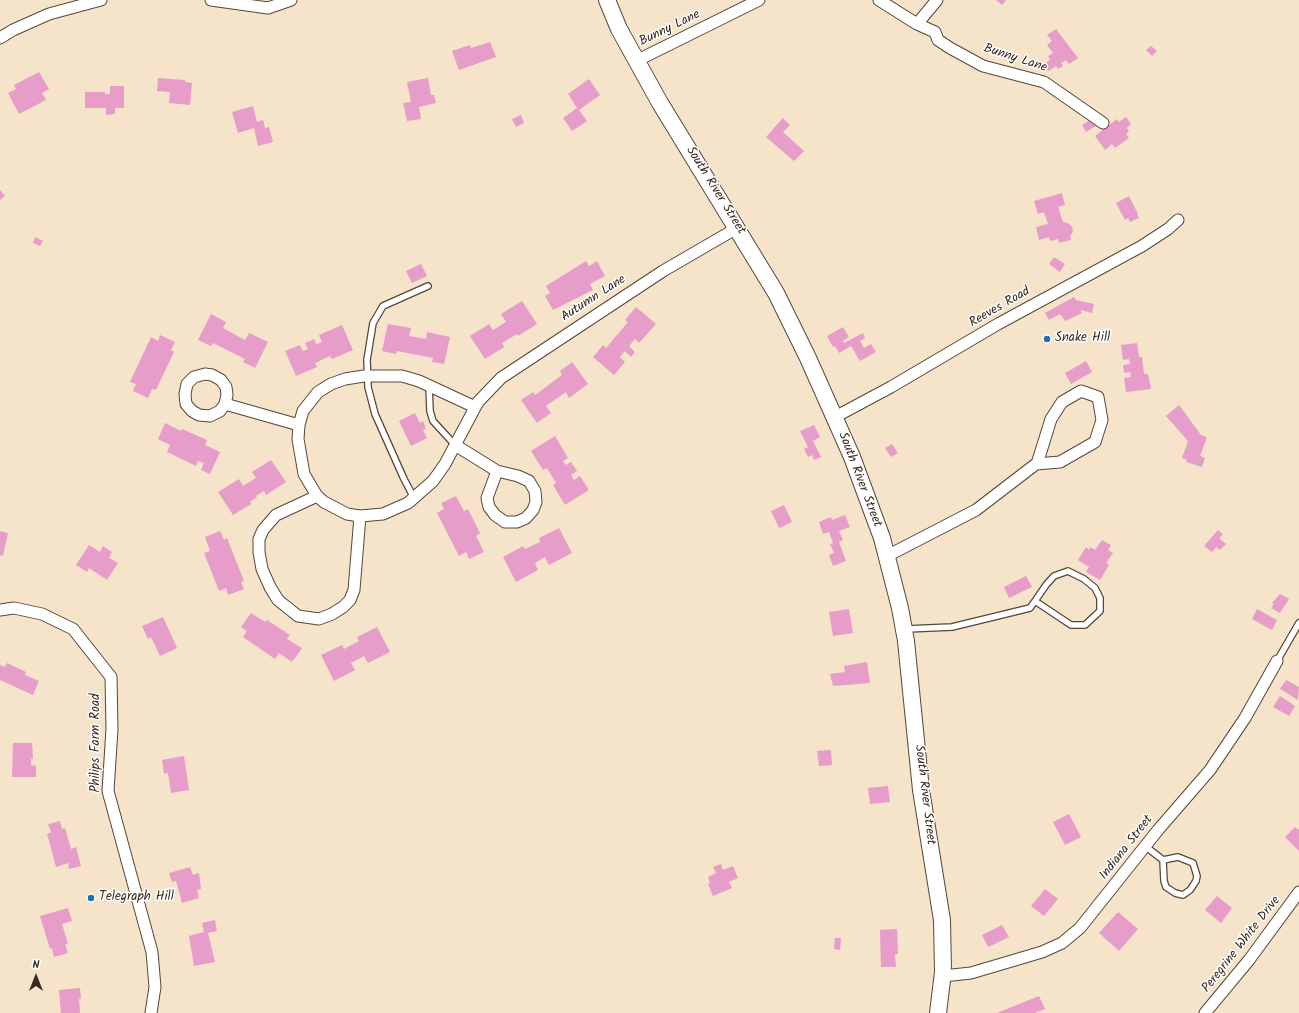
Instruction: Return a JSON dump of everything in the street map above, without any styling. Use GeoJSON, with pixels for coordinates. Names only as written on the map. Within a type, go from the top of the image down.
{"type":"FeatureCollection","features":[{"type":"Feature","properties":{"kind":"street"},"geometry":{"type":"LineString","coordinates":[[0,38],[13,30],[49,14],[101,0]]}},
{"type":"Feature","properties":{"kind":"street"},"geometry":{"type":"LineString","coordinates":[[211,0],[268,8],[291,0]]}},
{"type":"Feature","properties":{"kind":"street","name":"South River Street"},"geometry":{"type":"LineString","coordinates":[[607,0],[619,29],[660,103],[738,228],[776,293],[808,358],[852,457],[887,556],[904,630],[921,790],[942,920],[943,976],[938,1013]]}},
{"type":"Feature","properties":{"kind":"street","name":"Bunny Lane"},"geometry":{"type":"LineString","coordinates":[[636,61],[759,0]]}},
{"type":"Feature","properties":{"kind":"street","name":"Bunny Lane"},"geometry":{"type":"LineString","coordinates":[[879,0],[917,24],[934,32],[938,40],[983,66],[1044,82],[1103,123]]}},
{"type":"Feature","properties":{"kind":"street"},"geometry":{"type":"LineString","coordinates":[[917,24],[937,0]]}},
{"type":"Feature","properties":{"kind":"street","name":"Reeves Road"},"geometry":{"type":"LineString","coordinates":[[834,417],[891,387],[1048,296],[1142,246],[1168,229],[1178,220]]}},
{"type":"Feature","properties":{"kind":"street","name":"Autumn Lane"},"geometry":{"type":"LineString","coordinates":[[475,407],[429,385],[402,376],[367,376],[345,379],[318,392],[310,400],[303,411],[299,425],[298,440],[304,474],[316,496],[334,509],[347,514],[360,516],[383,514],[396,510],[414,498],[433,481],[445,464],[475,407],[501,378],[663,271],[738,228]]}},
{"type":"Feature","properties":{"kind":"street"},"geometry":{"type":"LineString","coordinates":[[887,556],[976,510],[1037,464],[1060,462],[1095,442],[1102,420],[1098,397],[1081,391],[1062,402],[1051,419],[1037,464]]}},
{"type":"Feature","properties":{"kind":"street"},"geometry":{"type":"LineString","coordinates":[[225,404],[299,425]]}},
{"type":"Feature","properties":{"kind":"street"},"geometry":{"type":"LineString","coordinates":[[455,445],[497,471],[518,476],[529,481],[535,491],[536,502],[533,510],[526,518],[517,522],[505,522],[494,516],[489,507],[487,498],[497,471]]}},
{"type":"Feature","properties":{"kind":"street"},"geometry":{"type":"LineString","coordinates":[[316,496],[276,515],[266,526],[260,539],[262,569],[270,587],[278,600],[298,616],[319,619],[332,614],[343,607],[350,600],[354,590],[360,516]]}},
{"type":"Feature","properties":{"kind":"street","name":"Philips Farm Road"},"geometry":{"type":"LineString","coordinates":[[0,610],[14,608],[42,614],[73,629],[111,677],[112,729],[108,791],[152,952],[156,987],[151,1013]]}},
{"type":"Feature","properties":{"kind":"street","name":"Indiana Street"},"geometry":{"type":"LineString","coordinates":[[943,976],[971,973],[1042,952],[1062,943],[1080,928],[1145,846],[1210,770],[1245,718],[1278,662]]}},
{"type":"Feature","properties":{"kind":"street","name":"Peregrine White Drive"},"geometry":{"type":"LineString","coordinates":[[1205,1013],[1235,978],[1299,892]]}},
{"type":"Feature","properties":{"kind":"lane"},"geometry":{"type":"LineString","coordinates":[[414,498],[375,414],[367,376],[370,338],[378,312],[390,301],[428,286]]}},
{"type":"Feature","properties":{"kind":"lane"},"geometry":{"type":"LineString","coordinates":[[429,385],[430,411],[433,421],[455,445]]}},
{"type":"Feature","properties":{"kind":"lane"},"geometry":{"type":"LineString","coordinates":[[904,630],[952,628],[1030,608],[1035,601],[1054,576],[1068,571],[1084,579],[1095,588],[1100,598],[1100,611],[1085,625],[1071,625],[1035,601]]}},
{"type":"Feature","properties":{"kind":"lane"},"geometry":{"type":"LineString","coordinates":[[1278,662],[1299,623]]}},
{"type":"Feature","properties":{"kind":"lane"},"geometry":{"type":"LineString","coordinates":[[1145,846],[1163,860],[1164,881],[1166,887],[1175,893],[1183,895],[1190,890],[1196,881],[1197,876],[1193,863],[1178,856],[1163,860]]}},
{"type":"Feature","properties":{"kind":"building"},"geometry":{"type":"Polygon","coordinates":[[[996,0],[1006,0],[1002,5],[996,0]]]}},
{"type":"Feature","properties":{"kind":"building"},"geometry":{"type":"Polygon","coordinates":[[[1056,29],[1078,58],[1069,64],[1066,60],[1061,63],[1063,66],[1058,69],[1056,66],[1049,71],[1044,64],[1050,60],[1048,56],[1053,53],[1047,45],[1052,41],[1047,35],[1056,29]]]}},
{"type":"Feature","properties":{"kind":"building"},"geometry":{"type":"Polygon","coordinates":[[[490,42],[496,57],[459,70],[452,51],[470,45],[471,48],[490,42]]]}},
{"type":"Feature","properties":{"kind":"building"},"geometry":{"type":"Polygon","coordinates":[[[1151,46],[1157,51],[1152,56],[1146,50],[1151,46]]]}},
{"type":"Feature","properties":{"kind":"building"},"geometry":{"type":"Polygon","coordinates":[[[39,72],[49,89],[42,93],[46,100],[19,114],[8,93],[16,89],[14,85],[39,72]]]}},
{"type":"Feature","properties":{"kind":"building"},"geometry":{"type":"Polygon","coordinates":[[[158,78],[185,80],[185,82],[192,83],[190,105],[169,103],[170,92],[157,91],[158,78]]]}},
{"type":"Feature","properties":{"kind":"building"},"geometry":{"type":"Polygon","coordinates":[[[428,78],[431,95],[434,95],[436,103],[419,107],[421,119],[407,121],[403,103],[411,102],[407,82],[428,78]]]}},
{"type":"Feature","properties":{"kind":"building"},"geometry":{"type":"Polygon","coordinates":[[[589,79],[600,95],[579,110],[587,121],[572,131],[563,118],[577,108],[568,94],[589,79]]]}},
{"type":"Feature","properties":{"kind":"building"},"geometry":{"type":"Polygon","coordinates":[[[110,86],[124,86],[124,108],[115,108],[115,114],[106,115],[106,108],[85,108],[85,92],[105,92],[105,94],[110,94],[110,86]]]}},
{"type":"Feature","properties":{"kind":"building"},"geometry":{"type":"Polygon","coordinates":[[[253,106],[257,122],[263,120],[265,128],[269,127],[273,142],[258,146],[254,128],[238,133],[232,112],[253,106]]]}},
{"type":"Feature","properties":{"kind":"building"},"geometry":{"type":"Polygon","coordinates":[[[521,115],[524,123],[516,127],[512,119],[521,115]]]}},
{"type":"Feature","properties":{"kind":"building"},"geometry":{"type":"Polygon","coordinates":[[[1126,117],[1131,124],[1127,128],[1129,131],[1126,134],[1129,138],[1115,148],[1112,144],[1105,150],[1095,136],[1117,119],[1119,122],[1126,117]]]}},
{"type":"Feature","properties":{"kind":"building"},"geometry":{"type":"Polygon","coordinates":[[[783,118],[790,125],[783,132],[804,151],[794,161],[766,137],[783,118]]]}},
{"type":"Feature","properties":{"kind":"building"},"geometry":{"type":"Polygon","coordinates":[[[1092,119],[1096,126],[1086,132],[1082,125],[1092,119]]]}},
{"type":"Feature","properties":{"kind":"building"},"geometry":{"type":"Polygon","coordinates":[[[0,190],[5,196],[0,200],[0,190]]]}},
{"type":"Feature","properties":{"kind":"building"},"geometry":{"type":"Polygon","coordinates":[[[1062,193],[1065,205],[1058,207],[1063,222],[1068,223],[1072,227],[1073,232],[1070,236],[1071,240],[1059,243],[1058,239],[1050,241],[1049,237],[1039,240],[1036,227],[1048,224],[1044,212],[1038,214],[1034,201],[1062,193]]]}},
{"type":"Feature","properties":{"kind":"building"},"geometry":{"type":"Polygon","coordinates":[[[1129,196],[1139,218],[1130,222],[1128,218],[1125,220],[1116,203],[1129,196]]]}},
{"type":"Feature","properties":{"kind":"building"},"geometry":{"type":"Polygon","coordinates":[[[35,237],[43,241],[40,246],[33,243],[35,237]]]}},
{"type":"Feature","properties":{"kind":"building"},"geometry":{"type":"Polygon","coordinates":[[[1054,257],[1065,264],[1060,272],[1049,264],[1054,257]]]}},
{"type":"Feature","properties":{"kind":"building"},"geometry":{"type":"Polygon","coordinates":[[[586,261],[589,266],[597,261],[605,276],[590,284],[593,290],[553,310],[545,296],[550,293],[546,286],[586,261]]]}},
{"type":"Feature","properties":{"kind":"building"},"geometry":{"type":"Polygon","coordinates":[[[421,264],[427,276],[412,283],[406,271],[421,264]]]}},
{"type":"Feature","properties":{"kind":"building"},"geometry":{"type":"Polygon","coordinates":[[[1074,297],[1076,300],[1094,304],[1092,313],[1081,310],[1082,313],[1065,321],[1060,314],[1049,320],[1045,313],[1074,297]]]}},
{"type":"Feature","properties":{"kind":"building"},"geometry":{"type":"Polygon","coordinates":[[[522,301],[537,324],[518,336],[517,334],[502,343],[504,347],[485,359],[470,336],[489,324],[493,330],[506,322],[501,314],[522,301]]]}},
{"type":"Feature","properties":{"kind":"building"},"geometry":{"type":"Polygon","coordinates":[[[636,307],[656,324],[639,343],[635,339],[629,346],[635,352],[631,357],[625,351],[620,357],[625,362],[614,375],[593,357],[603,345],[606,348],[628,322],[625,320],[636,307]]]}},
{"type":"Feature","properties":{"kind":"building"},"geometry":{"type":"Polygon","coordinates":[[[211,314],[226,322],[223,328],[245,340],[249,333],[268,342],[255,368],[243,362],[245,359],[213,343],[211,346],[198,340],[211,314]]]}},
{"type":"Feature","properties":{"kind":"building"},"geometry":{"type":"Polygon","coordinates":[[[388,324],[411,328],[409,336],[426,339],[427,332],[450,337],[444,364],[432,362],[433,358],[397,351],[396,354],[382,351],[388,324]]]}},
{"type":"Feature","properties":{"kind":"building"},"geometry":{"type":"Polygon","coordinates":[[[342,325],[353,350],[332,359],[330,356],[315,363],[317,367],[296,376],[285,351],[300,345],[303,351],[308,349],[305,343],[314,339],[316,344],[322,342],[319,335],[342,325]]]}},
{"type":"Feature","properties":{"kind":"building"},"geometry":{"type":"Polygon","coordinates":[[[843,327],[849,337],[843,341],[844,343],[863,333],[865,338],[860,341],[864,348],[871,344],[876,352],[860,361],[851,346],[839,353],[835,346],[833,347],[827,336],[843,327]]]}},
{"type":"Feature","properties":{"kind":"building"},"geometry":{"type":"Polygon","coordinates":[[[160,335],[175,342],[171,350],[174,352],[156,390],[152,389],[148,398],[133,391],[136,384],[130,382],[151,337],[158,341],[160,335]]]}},
{"type":"Feature","properties":{"kind":"building"},"geometry":{"type":"Polygon","coordinates":[[[1137,343],[1139,357],[1142,357],[1144,374],[1148,374],[1151,389],[1126,392],[1124,378],[1131,377],[1130,372],[1124,373],[1123,365],[1130,364],[1129,359],[1123,360],[1121,345],[1137,343]]]}},
{"type":"Feature","properties":{"kind":"building"},"geometry":{"type":"Polygon","coordinates":[[[1086,361],[1092,372],[1071,384],[1065,373],[1086,361]]]}},
{"type":"Feature","properties":{"kind":"building"},"geometry":{"type":"Polygon","coordinates":[[[572,362],[588,384],[569,398],[566,392],[546,406],[551,413],[537,423],[521,400],[533,392],[535,395],[562,375],[560,371],[572,362]]]}},
{"type":"Feature","properties":{"kind":"building"},"geometry":{"type":"Polygon","coordinates":[[[1179,405],[1201,435],[1207,437],[1200,456],[1205,458],[1202,467],[1186,462],[1187,460],[1182,458],[1188,441],[1166,416],[1179,405]]]}},
{"type":"Feature","properties":{"kind":"building"},"geometry":{"type":"Polygon","coordinates":[[[415,413],[420,423],[423,421],[426,429],[423,430],[427,438],[411,446],[399,421],[415,413]]]}},
{"type":"Feature","properties":{"kind":"building"},"geometry":{"type":"Polygon","coordinates":[[[165,423],[181,431],[182,429],[207,440],[205,445],[220,452],[210,474],[201,470],[204,463],[198,461],[196,466],[167,452],[170,445],[158,439],[165,423]]]}},
{"type":"Feature","properties":{"kind":"building"},"geometry":{"type":"Polygon","coordinates":[[[814,425],[820,437],[813,441],[821,457],[814,460],[812,455],[808,457],[804,449],[808,447],[800,431],[814,425]]]}},
{"type":"Feature","properties":{"kind":"building"},"geometry":{"type":"Polygon","coordinates":[[[555,436],[568,458],[563,461],[566,465],[571,462],[577,471],[571,475],[574,480],[580,476],[589,490],[565,505],[553,485],[556,483],[547,468],[543,470],[531,451],[555,436]]]}},
{"type":"Feature","properties":{"kind":"building"},"geometry":{"type":"Polygon","coordinates":[[[892,444],[898,453],[891,457],[885,448],[892,444]]]}},
{"type":"Feature","properties":{"kind":"building"},"geometry":{"type":"Polygon","coordinates":[[[271,460],[286,482],[266,495],[264,491],[250,502],[251,504],[233,515],[218,492],[239,479],[243,486],[256,478],[252,472],[271,460]]]}},
{"type":"Feature","properties":{"kind":"building"},"geometry":{"type":"Polygon","coordinates":[[[456,496],[464,511],[468,509],[480,533],[476,536],[484,552],[469,559],[466,552],[459,556],[437,513],[444,509],[441,503],[456,496]]]}},
{"type":"Feature","properties":{"kind":"building"},"geometry":{"type":"Polygon","coordinates":[[[784,505],[792,522],[779,528],[771,511],[784,505]]]}},
{"type":"Feature","properties":{"kind":"building"},"geometry":{"type":"Polygon","coordinates":[[[845,515],[850,527],[839,531],[843,540],[839,542],[846,561],[833,566],[829,555],[834,553],[830,544],[833,543],[829,532],[823,534],[819,522],[831,517],[832,520],[845,515]]]}},
{"type":"Feature","properties":{"kind":"building"},"geometry":{"type":"Polygon","coordinates":[[[559,528],[572,553],[549,565],[545,557],[535,563],[538,570],[516,582],[503,557],[523,546],[525,549],[540,542],[539,538],[559,528]]]}},
{"type":"Feature","properties":{"kind":"building"},"geometry":{"type":"Polygon","coordinates":[[[1218,530],[1223,534],[1219,538],[1226,544],[1220,550],[1216,547],[1212,552],[1204,546],[1218,530]]]}},
{"type":"Feature","properties":{"kind":"building"},"geometry":{"type":"Polygon","coordinates":[[[0,531],[8,533],[3,556],[0,555],[0,531]]]}},
{"type":"Feature","properties":{"kind":"building"},"geometry":{"type":"Polygon","coordinates":[[[220,531],[224,540],[227,538],[244,581],[241,582],[244,589],[228,595],[226,588],[219,591],[204,553],[210,551],[205,537],[220,531]]]}},
{"type":"Feature","properties":{"kind":"building"},"geometry":{"type":"Polygon","coordinates":[[[1102,540],[1111,545],[1108,550],[1113,553],[1106,563],[1109,565],[1100,580],[1086,572],[1089,567],[1078,560],[1086,547],[1089,550],[1090,547],[1095,550],[1102,540]]]}},
{"type":"Feature","properties":{"kind":"building"},"geometry":{"type":"Polygon","coordinates":[[[89,545],[100,552],[103,546],[112,552],[109,558],[118,563],[107,580],[89,568],[87,572],[76,565],[89,545]]]}},
{"type":"Feature","properties":{"kind":"building"},"geometry":{"type":"Polygon","coordinates":[[[1026,576],[1032,587],[1009,598],[1004,587],[1026,576]]]}},
{"type":"Feature","properties":{"kind":"building"},"geometry":{"type":"Polygon","coordinates":[[[1280,594],[1289,599],[1280,613],[1271,608],[1274,604],[1272,603],[1280,594]]]}},
{"type":"Feature","properties":{"kind":"building"},"geometry":{"type":"Polygon","coordinates":[[[849,609],[853,633],[833,636],[829,612],[849,609]]]}},
{"type":"Feature","properties":{"kind":"building"},"geometry":{"type":"Polygon","coordinates":[[[1257,609],[1277,620],[1272,630],[1252,619],[1257,609]]]}},
{"type":"Feature","properties":{"kind":"building"},"geometry":{"type":"Polygon","coordinates":[[[251,613],[265,622],[267,620],[290,635],[287,639],[302,648],[292,662],[279,653],[275,659],[243,637],[247,631],[241,627],[251,613]]]}},
{"type":"Feature","properties":{"kind":"building"},"geometry":{"type":"Polygon","coordinates":[[[163,617],[177,648],[160,656],[151,637],[148,639],[142,626],[163,617]]]}},
{"type":"Feature","properties":{"kind":"building"},"geometry":{"type":"Polygon","coordinates":[[[377,627],[390,652],[368,663],[364,656],[351,663],[355,670],[334,681],[321,655],[342,645],[344,649],[359,641],[357,637],[377,627]]]}},
{"type":"Feature","properties":{"kind":"building"},"geometry":{"type":"Polygon","coordinates":[[[867,662],[870,683],[833,686],[830,674],[845,672],[844,666],[867,662]]]}},
{"type":"Feature","properties":{"kind":"building"},"geometry":{"type":"Polygon","coordinates":[[[7,663],[26,672],[25,675],[39,681],[33,695],[0,680],[0,665],[5,667],[7,663]]]}},
{"type":"Feature","properties":{"kind":"building"},"geometry":{"type":"Polygon","coordinates":[[[1286,680],[1299,687],[1298,700],[1280,689],[1286,680]]]}},
{"type":"Feature","properties":{"kind":"building"},"geometry":{"type":"Polygon","coordinates":[[[1280,696],[1295,706],[1289,716],[1273,707],[1280,696]]]}},
{"type":"Feature","properties":{"kind":"building"},"geometry":{"type":"Polygon","coordinates":[[[13,743],[32,743],[33,759],[31,759],[31,765],[36,766],[36,777],[12,777],[13,743]]]}},
{"type":"Feature","properties":{"kind":"building"},"geometry":{"type":"Polygon","coordinates":[[[831,750],[832,765],[819,766],[817,751],[831,750]]]}},
{"type":"Feature","properties":{"kind":"building"},"geometry":{"type":"Polygon","coordinates":[[[184,756],[189,790],[171,793],[168,773],[164,774],[162,760],[184,756]]]}},
{"type":"Feature","properties":{"kind":"building"},"geometry":{"type":"Polygon","coordinates":[[[888,786],[890,802],[870,804],[868,788],[888,786]]]}},
{"type":"Feature","properties":{"kind":"building"},"geometry":{"type":"Polygon","coordinates":[[[1069,814],[1081,837],[1065,845],[1053,822],[1069,814]]]}},
{"type":"Feature","properties":{"kind":"building"},"geometry":{"type":"Polygon","coordinates":[[[60,821],[62,829],[65,828],[71,849],[76,847],[81,866],[69,869],[68,863],[56,867],[47,834],[51,832],[48,824],[60,821]]]}},
{"type":"Feature","properties":{"kind":"building"},"geometry":{"type":"Polygon","coordinates":[[[1295,827],[1299,830],[1299,851],[1285,837],[1295,827]]]}},
{"type":"Feature","properties":{"kind":"building"},"geometry":{"type":"Polygon","coordinates":[[[721,864],[723,870],[733,866],[738,878],[729,882],[732,888],[713,896],[708,884],[710,883],[708,877],[716,873],[713,867],[721,864]]]}},
{"type":"Feature","properties":{"kind":"building"},"geometry":{"type":"Polygon","coordinates":[[[190,867],[193,875],[199,873],[201,889],[197,890],[199,898],[182,903],[176,881],[172,882],[169,873],[190,867]]]}},
{"type":"Feature","properties":{"kind":"building"},"geometry":{"type":"Polygon","coordinates":[[[1045,889],[1058,899],[1044,916],[1031,906],[1045,889]]]}},
{"type":"Feature","properties":{"kind":"building"},"geometry":{"type":"Polygon","coordinates":[[[1217,896],[1232,908],[1221,923],[1205,910],[1217,896]]]}},
{"type":"Feature","properties":{"kind":"building"},"geometry":{"type":"Polygon","coordinates":[[[68,908],[72,921],[62,924],[68,944],[65,944],[68,953],[54,957],[52,948],[50,949],[40,916],[68,908]]]}},
{"type":"Feature","properties":{"kind":"building"},"geometry":{"type":"Polygon","coordinates":[[[1118,912],[1138,929],[1119,951],[1099,933],[1118,912]]]}},
{"type":"Feature","properties":{"kind":"building"},"geometry":{"type":"Polygon","coordinates":[[[215,920],[217,931],[208,933],[215,962],[194,966],[189,936],[204,932],[202,923],[215,920]]]}},
{"type":"Feature","properties":{"kind":"building"},"geometry":{"type":"Polygon","coordinates":[[[1002,925],[1009,937],[988,947],[982,935],[1002,925]]]}},
{"type":"Feature","properties":{"kind":"building"},"geometry":{"type":"Polygon","coordinates":[[[897,929],[898,954],[895,954],[896,967],[881,967],[880,930],[897,929]]]}},
{"type":"Feature","properties":{"kind":"building"},"geometry":{"type":"Polygon","coordinates":[[[835,938],[841,938],[840,950],[834,949],[835,938]]]}},
{"type":"Feature","properties":{"kind":"building"},"geometry":{"type":"Polygon","coordinates":[[[80,988],[80,1013],[61,1013],[59,990],[80,988]]]}},
{"type":"Feature","properties":{"kind":"building"},"geometry":{"type":"Polygon","coordinates":[[[1039,996],[1045,1009],[1035,1013],[997,1013],[1039,996]]]}},
{"type":"Feature","properties":{"kind":"place","name":"Snake Hill"},"geometry":{"type":"Point","coordinates":[1047,339]}},
{"type":"Feature","properties":{"kind":"place","name":"Telegraph Hill"},"geometry":{"type":"Point","coordinates":[91,898]}}]}
